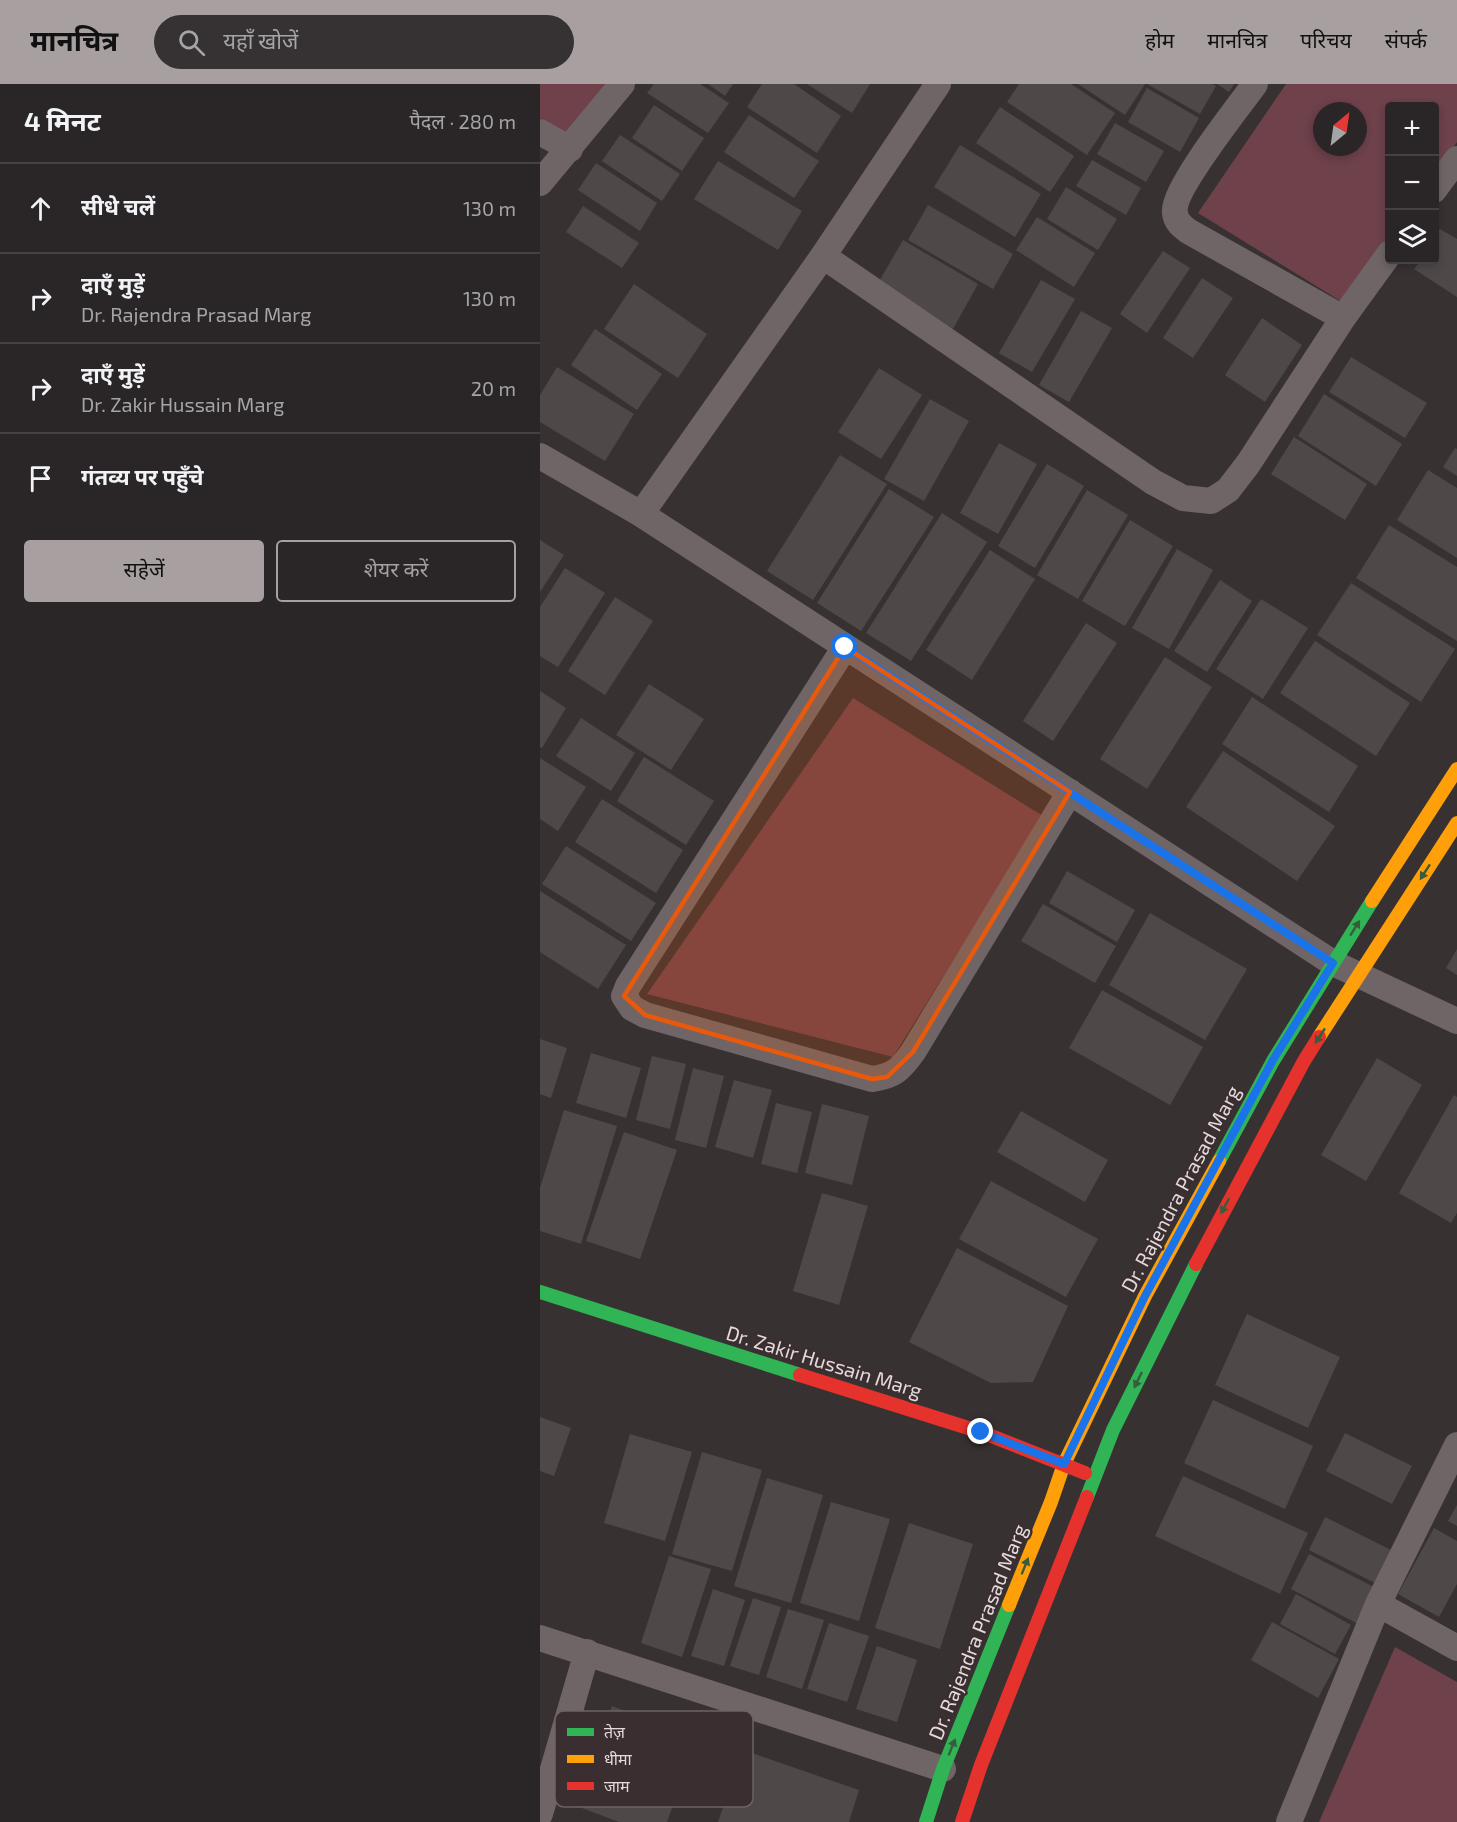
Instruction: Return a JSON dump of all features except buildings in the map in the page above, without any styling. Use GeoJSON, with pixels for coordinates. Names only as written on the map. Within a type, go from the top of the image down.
{"type":"FeatureCollection","features":[{"type":"Feature","properties":{"kind":"main road","name":"Dr. Rajendra Prasad Marg"},"geometry":{"type":"LineString","coordinates":[[926,1822],[944,1769],[1051,1502],[1064,1464],[1145,1296],[1273,1060],[1394,864],[1457,769]]}},
{"type":"Feature","properties":{"kind":"main road"},"geometry":{"type":"LineString","coordinates":[[962,1822],[985,1754],[1113,1430],[1214,1227],[1304,1061],[1457,823]]}},
{"type":"Feature","properties":{"kind":"main road","name":"Dr. Zakir Hussain Marg"},"geometry":{"type":"LineString","coordinates":[[540,1292],[981,1432],[1093,1477]]}},
{"type":"Feature","properties":{"kind":"street"},"geometry":{"type":"LineString","coordinates":[[540,183],[622,84]]}},
{"type":"Feature","properties":{"kind":"street"},"geometry":{"type":"LineString","coordinates":[[641,514],[823,256],[938,84]]}},
{"type":"Feature","properties":{"kind":"street"},"geometry":{"type":"LineString","coordinates":[[1255,84],[1184,185],[1174,211],[1178,223],[1188,231],[1342,318]]}},
{"type":"Feature","properties":{"kind":"street"},"geometry":{"type":"LineString","coordinates":[[540,132],[570,149]]}},
{"type":"Feature","properties":{"kind":"street"},"geometry":{"type":"LineString","coordinates":[[1439,183],[1457,159]]}},
{"type":"Feature","properties":{"kind":"street"},"geometry":{"type":"LineString","coordinates":[[823,256],[1153,482],[1183,498],[1211,501],[1228,490],[1248,464],[1342,318],[1385,258]]}},
{"type":"Feature","properties":{"kind":"street"},"geometry":{"type":"LineString","coordinates":[[540,456],[641,514],[1333,963],[1457,1022]]}},
{"type":"Feature","properties":{"kind":"street"},"geometry":{"type":"LineString","coordinates":[[845,647],[628,986],[624,996],[632,1008],[645,1015],[872,1079],[887,1077],[903,1066],[913,1052],[1070,792]]}},
{"type":"Feature","properties":{"kind":"street"},"geometry":{"type":"LineString","coordinates":[[1289,1822],[1378,1604],[1457,1445]]}},
{"type":"Feature","properties":{"kind":"street"},"geometry":{"type":"LineString","coordinates":[[1378,1604],[1457,1648]]}},
{"type":"Feature","properties":{"kind":"street"},"geometry":{"type":"LineString","coordinates":[[540,1638],[944,1769]]}},
{"type":"Feature","properties":{"kind":"street"},"geometry":{"type":"LineString","coordinates":[[570,1711],[587,1652]]}},
{"type":"Feature","properties":{"kind":"street"},"geometry":{"type":"LineString","coordinates":[[540,1814],[555,1762]]}},
{"type":"Feature","properties":{"kind":"highlighted area"},"geometry":{"type":"Polygon","coordinates":[[[845,647],[1070,792],[913,1052],[887,1077],[872,1079],[645,1015],[624,996],[845,647]]]}},
{"type":"Feature","properties":{"kind":"shaded area"},"geometry":{"type":"Polygon","coordinates":[[[540,84],[614,84],[575,139],[540,118],[540,84]]]}},
{"type":"Feature","properties":{"kind":"shaded area"},"geometry":{"type":"Polygon","coordinates":[[[1286,84],[1457,84],[1457,142],[1439,170],[1439,102],[1385,102],[1385,248],[1347,305],[1198,213],[1286,84]]]}},
{"type":"Feature","properties":{"kind":"shaded area"},"geometry":{"type":"Polygon","coordinates":[[[853,698],[1043,816],[893,1057],[647,994],[853,698]]]}},
{"type":"Feature","properties":{"kind":"shaded area"},"geometry":{"type":"Polygon","coordinates":[[[1395,1647],[1457,1682],[1457,1822],[1319,1822],[1395,1647]]]}},
{"type":"Feature","properties":{"kind":"traffic: fast"},"geometry":{"type":"LineString","coordinates":[[1219,1161],[1273,1061],[1372,901]]}},
{"type":"Feature","properties":{"kind":"traffic: fast"},"geometry":{"type":"LineString","coordinates":[[1087,1497],[1113,1430],[1196,1264]]}},
{"type":"Feature","properties":{"kind":"traffic: fast"},"geometry":{"type":"LineString","coordinates":[[540,1292],[800,1375]]}},
{"type":"Feature","properties":{"kind":"traffic: fast"},"geometry":{"type":"LineString","coordinates":[[926,1822],[943,1769],[1009,1605]]}},
{"type":"Feature","properties":{"kind":"traffic: slow"},"geometry":{"type":"LineString","coordinates":[[1372,901],[1457,769]]}},
{"type":"Feature","properties":{"kind":"traffic: slow"},"geometry":{"type":"LineString","coordinates":[[1319,1037],[1457,823]]}},
{"type":"Feature","properties":{"kind":"traffic: slow"},"geometry":{"type":"LineString","coordinates":[[1009,1605],[1064,1464],[1145,1296],[1219,1161]]}},
{"type":"Feature","properties":{"kind":"traffic: jam"},"geometry":{"type":"LineString","coordinates":[[1196,1264],[1319,1037]]}},
{"type":"Feature","properties":{"kind":"traffic: jam"},"geometry":{"type":"LineString","coordinates":[[800,1375],[981,1432],[1085,1473]]}},
{"type":"Feature","properties":{"kind":"traffic: jam"},"geometry":{"type":"LineString","coordinates":[[962,1822],[981,1765],[1087,1497]]}},
{"type":"Feature","properties":{"kind":"route"},"geometry":{"type":"LineString","coordinates":[[845,647],[1333,963],[1273,1060],[1145,1296],[1064,1464],[981,1432]]}}]}
